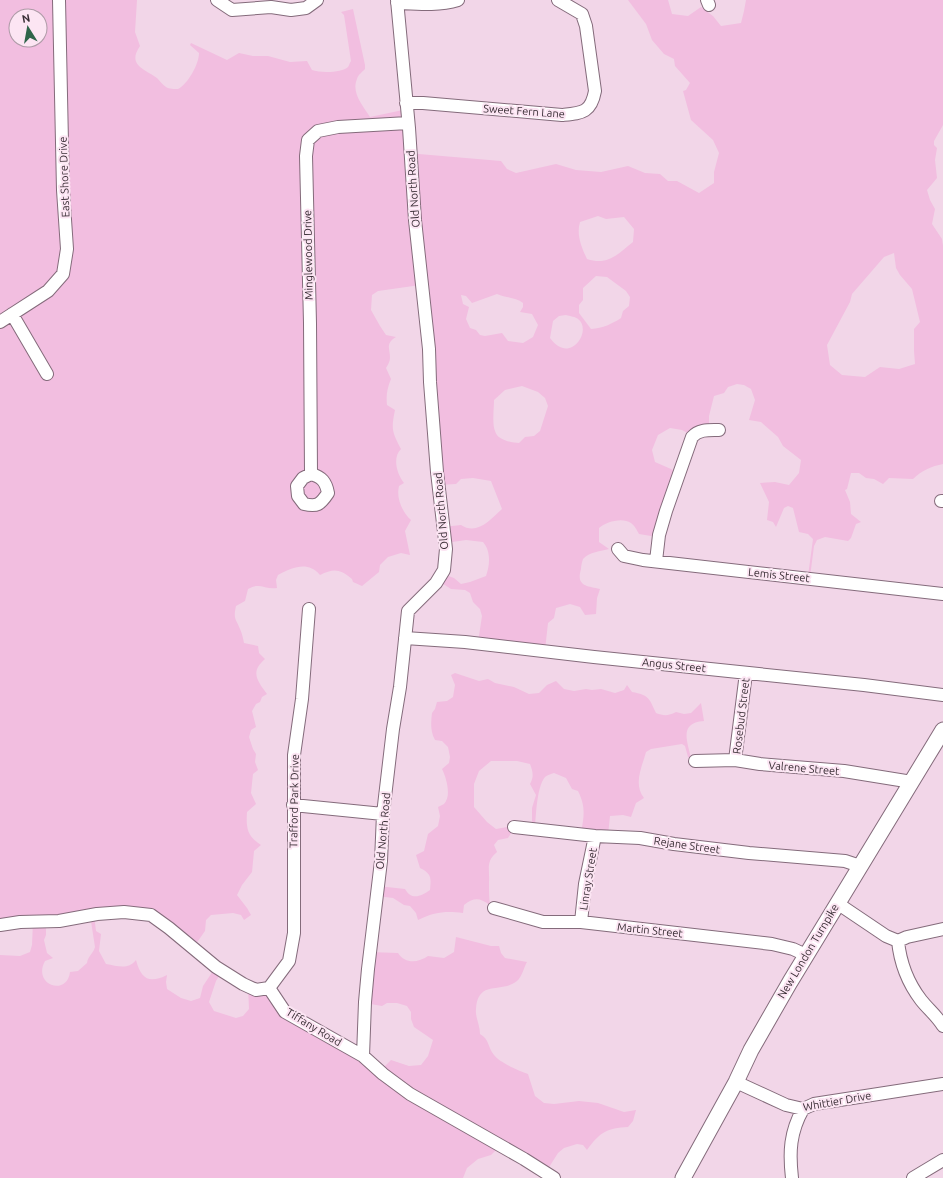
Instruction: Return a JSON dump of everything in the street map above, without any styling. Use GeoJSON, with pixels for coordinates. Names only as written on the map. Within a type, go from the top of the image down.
{"type":"FeatureCollection","features":[{"type":"Feature","properties":{"kind":"main road","name":"New London Turnpike"},"geometry":{"type":"LineString","coordinates":[[683,1178],[736,1082],[751,1050],[806,955],[943,730]]}},
{"type":"Feature","properties":{"kind":"street","name":"East Shore Drive"},"geometry":{"type":"LineString","coordinates":[[0,322],[48,291],[63,274],[67,249],[63,190],[59,0]]}},
{"type":"Feature","properties":{"kind":"street"},"geometry":{"type":"LineString","coordinates":[[217,0],[232,10],[271,7],[291,10],[306,8],[316,0]]}},
{"type":"Feature","properties":{"kind":"street"},"geometry":{"type":"LineString","coordinates":[[397,2],[433,5],[458,0]]}},
{"type":"Feature","properties":{"kind":"street","name":"Sweet Fern Lane"},"geometry":{"type":"LineString","coordinates":[[406,104],[423,103],[562,115],[576,114],[587,110],[593,101],[595,91],[586,26],[582,14],[558,0]]}},
{"type":"Feature","properties":{"kind":"street","name":"Old North Road"},"geometry":{"type":"LineString","coordinates":[[364,1056],[365,1002],[381,861],[383,814],[393,729],[400,687],[408,612],[436,583],[444,570],[446,549],[437,472],[429,349],[415,220],[397,2]]}},
{"type":"Feature","properties":{"kind":"street","name":"Minglewood Drive"},"geometry":{"type":"LineString","coordinates":[[311,474],[310,323],[306,156],[308,140],[318,131],[338,127],[408,123]]}},
{"type":"Feature","properties":{"kind":"street"},"geometry":{"type":"LineString","coordinates":[[12,314],[47,374]]}},
{"type":"Feature","properties":{"kind":"street"},"geometry":{"type":"LineString","coordinates":[[656,561],[659,535],[692,437],[696,432],[719,430]]}},
{"type":"Feature","properties":{"kind":"street","name":"Lemis Street"},"geometry":{"type":"LineString","coordinates":[[618,549],[624,556],[656,561],[943,594]]}},
{"type":"Feature","properties":{"kind":"street","name":"Trafford Park Drive"},"geometry":{"type":"LineString","coordinates":[[269,988],[288,961],[294,933],[294,755],[302,699],[309,609]]}},
{"type":"Feature","properties":{"kind":"street","name":"Angus Street"},"geometry":{"type":"LineString","coordinates":[[405,638],[465,642],[864,685],[943,695]]}},
{"type":"Feature","properties":{"kind":"street","name":"Rosebud Street"},"geometry":{"type":"LineString","coordinates":[[735,760],[746,673]]}},
{"type":"Feature","properties":{"kind":"street","name":"Valrene Street"},"geometry":{"type":"LineString","coordinates":[[695,761],[735,760],[760,764],[844,772],[912,782]]}},
{"type":"Feature","properties":{"kind":"street"},"geometry":{"type":"LineString","coordinates":[[293,805],[383,814]]}},
{"type":"Feature","properties":{"kind":"street","name":"Rejane Street"},"geometry":{"type":"LineString","coordinates":[[514,827],[595,836],[640,838],[674,844],[742,852],[845,861],[860,866]]}},
{"type":"Feature","properties":{"kind":"street","name":"Linray Street"},"geometry":{"type":"LineString","coordinates":[[581,922],[585,884],[595,836]]}},
{"type":"Feature","properties":{"kind":"street"},"geometry":{"type":"LineString","coordinates":[[837,903],[886,936],[898,941],[907,937],[943,929]]}},
{"type":"Feature","properties":{"kind":"street","name":"Martin Street"},"geometry":{"type":"LineString","coordinates":[[494,908],[544,922],[581,922],[772,944],[793,949],[806,955]]}},
{"type":"Feature","properties":{"kind":"street"},"geometry":{"type":"LineString","coordinates":[[0,925],[20,922],[59,921],[97,914],[124,912],[151,915],[216,967],[243,984],[256,990],[269,988]]}},
{"type":"Feature","properties":{"kind":"street"},"geometry":{"type":"LineString","coordinates":[[898,941],[899,953],[910,982],[920,999],[943,1026]]}},
{"type":"Feature","properties":{"kind":"street","name":"Tiffany Road"},"geometry":{"type":"LineString","coordinates":[[269,988],[285,1012],[364,1056],[410,1094],[524,1159],[554,1178]]}},
{"type":"Feature","properties":{"kind":"street","name":"Whittier Drive"},"geometry":{"type":"LineString","coordinates":[[736,1082],[786,1105],[803,1109],[814,1104],[943,1084]]}},
{"type":"Feature","properties":{"kind":"street"},"geometry":{"type":"LineString","coordinates":[[792,1178],[790,1148],[795,1122],[803,1109]]}},
{"type":"Feature","properties":{"kind":"street"},"geometry":{"type":"LineString","coordinates":[[913,1178],[943,1160]]}},
{"type":"Feature","properties":{"kind":"shaded area"},"geometry":{"type":"Polygon","coordinates":[[[0,0],[137,0],[135,32],[140,46],[136,52],[136,62],[142,69],[157,78],[170,89],[178,89],[186,83],[197,63],[199,53],[190,45],[191,43],[227,60],[239,53],[253,56],[268,56],[290,62],[307,61],[312,70],[316,71],[331,72],[345,69],[351,61],[344,15],[341,12],[353,9],[365,65],[365,69],[357,79],[357,94],[361,104],[370,117],[403,110],[407,153],[501,161],[507,169],[516,173],[556,164],[576,170],[601,172],[628,166],[645,173],[660,174],[668,181],[677,181],[699,193],[714,183],[714,172],[719,153],[713,140],[691,120],[683,91],[686,90],[690,83],[675,66],[674,59],[664,54],[652,40],[646,24],[628,0],[668,0],[672,14],[688,16],[701,7],[713,16],[721,26],[741,23],[746,0],[943,0],[943,125],[934,141],[934,145],[937,148],[935,160],[937,178],[927,190],[935,209],[932,224],[942,239],[943,246],[943,464],[927,469],[913,479],[889,478],[883,484],[874,479],[866,478],[859,473],[851,473],[847,489],[845,490],[850,502],[851,514],[861,522],[856,524],[851,538],[848,541],[825,537],[817,540],[814,546],[810,577],[808,576],[813,539],[808,534],[799,532],[793,508],[788,506],[784,508],[776,527],[773,522],[767,520],[769,502],[760,483],[775,482],[789,485],[799,473],[801,460],[783,446],[778,437],[761,422],[749,420],[755,400],[751,389],[744,385],[737,384],[728,387],[724,393],[714,396],[709,416],[709,434],[693,436],[682,430],[670,428],[658,435],[652,450],[655,462],[678,474],[657,537],[639,534],[632,524],[623,520],[610,522],[599,528],[599,542],[609,549],[595,552],[583,559],[580,575],[581,582],[583,584],[600,589],[597,598],[596,614],[585,615],[580,607],[570,604],[556,608],[554,618],[548,623],[545,650],[478,642],[482,616],[480,609],[473,602],[470,593],[465,590],[451,589],[437,580],[443,574],[454,578],[461,584],[486,576],[489,563],[489,554],[483,542],[466,540],[445,543],[443,527],[461,525],[473,529],[483,525],[502,509],[491,481],[473,478],[461,479],[456,484],[439,485],[420,285],[378,291],[372,295],[371,310],[386,335],[396,337],[389,344],[390,359],[386,368],[391,379],[387,392],[387,405],[395,410],[393,430],[401,449],[398,453],[396,466],[404,483],[399,486],[398,495],[402,509],[411,520],[405,531],[410,555],[401,553],[388,557],[380,565],[379,572],[362,586],[353,582],[352,579],[340,571],[329,571],[320,575],[310,568],[295,568],[278,575],[276,580],[277,588],[256,586],[248,589],[245,601],[236,606],[235,619],[244,643],[258,646],[259,653],[265,659],[260,664],[256,672],[260,684],[267,694],[262,697],[260,702],[256,704],[252,711],[256,727],[251,730],[249,737],[256,754],[255,762],[258,770],[253,774],[251,793],[256,804],[247,812],[247,827],[250,835],[261,845],[254,851],[252,872],[242,885],[237,895],[251,915],[244,920],[241,915],[233,913],[211,915],[206,920],[205,931],[193,948],[150,915],[94,915],[96,931],[101,934],[99,951],[106,964],[126,966],[130,965],[136,960],[140,972],[147,978],[155,979],[167,975],[167,989],[181,998],[191,1001],[200,998],[203,986],[215,968],[222,971],[216,981],[209,1002],[214,1011],[236,1018],[243,1016],[249,1009],[248,987],[269,988],[285,1012],[381,1070],[391,1060],[409,1066],[421,1065],[428,1056],[433,1040],[414,1027],[411,1019],[411,1012],[407,1006],[397,1003],[387,1003],[382,1006],[365,1003],[370,952],[398,953],[401,957],[408,961],[416,961],[428,956],[444,958],[454,952],[456,937],[491,946],[499,946],[501,953],[505,958],[527,962],[522,975],[517,981],[511,985],[486,990],[481,994],[478,1000],[476,1012],[480,1034],[487,1041],[494,1055],[515,1069],[528,1074],[535,1096],[544,1103],[554,1104],[579,1101],[598,1103],[624,1112],[636,1110],[633,1121],[628,1127],[615,1128],[604,1132],[587,1150],[583,1145],[577,1144],[564,1148],[558,1153],[546,1172],[500,1146],[491,1155],[478,1159],[467,1168],[463,1178],[0,1178],[0,955],[20,956],[30,952],[32,945],[33,921],[0,925],[0,0]],[[598,216],[580,222],[580,241],[587,259],[594,261],[607,260],[612,258],[633,242],[634,229],[624,217],[606,219],[598,216]],[[894,253],[884,257],[852,294],[850,302],[827,345],[830,365],[842,375],[865,377],[880,367],[899,369],[915,364],[914,329],[920,322],[912,289],[896,268],[894,253]],[[596,276],[583,288],[583,300],[579,305],[579,313],[591,329],[599,328],[621,318],[623,311],[629,306],[630,297],[626,291],[607,277],[596,276]],[[497,294],[472,303],[466,296],[461,295],[463,304],[469,307],[466,319],[470,328],[476,330],[480,335],[485,336],[502,333],[508,341],[523,343],[533,337],[538,325],[532,314],[520,312],[523,307],[523,303],[520,301],[497,294]],[[566,315],[559,316],[553,321],[550,338],[558,346],[565,348],[572,347],[581,337],[583,331],[582,324],[574,317],[566,315]],[[522,386],[505,390],[494,400],[494,428],[496,434],[502,439],[509,442],[519,443],[525,437],[534,436],[540,431],[548,406],[545,398],[538,392],[522,386]],[[90,915],[46,921],[46,935],[44,940],[47,953],[53,958],[45,961],[42,969],[43,976],[46,982],[57,986],[68,980],[70,972],[78,971],[87,963],[95,947],[90,915]]]}},
{"type":"Feature","properties":{"kind":"shaded area"},"geometry":{"type":"Polygon","coordinates":[[[455,673],[479,681],[488,679],[495,683],[514,687],[529,694],[539,693],[547,685],[556,681],[564,689],[574,691],[601,689],[615,693],[624,690],[627,685],[632,692],[642,694],[648,698],[656,713],[661,715],[668,715],[676,712],[684,714],[691,713],[701,703],[704,721],[696,722],[688,729],[687,739],[691,758],[688,757],[685,746],[682,744],[651,749],[646,752],[639,775],[639,787],[644,798],[636,803],[631,817],[623,815],[610,816],[608,835],[581,833],[584,812],[581,797],[578,791],[572,789],[566,778],[554,773],[546,776],[542,781],[537,801],[535,827],[532,828],[532,808],[536,795],[530,784],[533,774],[530,764],[517,761],[491,761],[479,771],[474,784],[474,807],[487,822],[496,829],[513,826],[515,827],[508,838],[498,840],[494,845],[497,852],[489,863],[490,905],[477,899],[464,905],[463,913],[440,913],[418,920],[416,913],[410,906],[404,905],[393,898],[377,896],[378,886],[405,889],[408,893],[414,896],[423,894],[430,890],[431,882],[429,874],[420,868],[416,855],[424,851],[428,834],[438,826],[440,816],[438,807],[444,804],[448,796],[446,781],[442,769],[449,763],[450,757],[448,747],[442,741],[435,740],[433,737],[431,726],[432,713],[437,702],[447,701],[453,697],[455,685],[451,675],[455,673]]]}}]}
